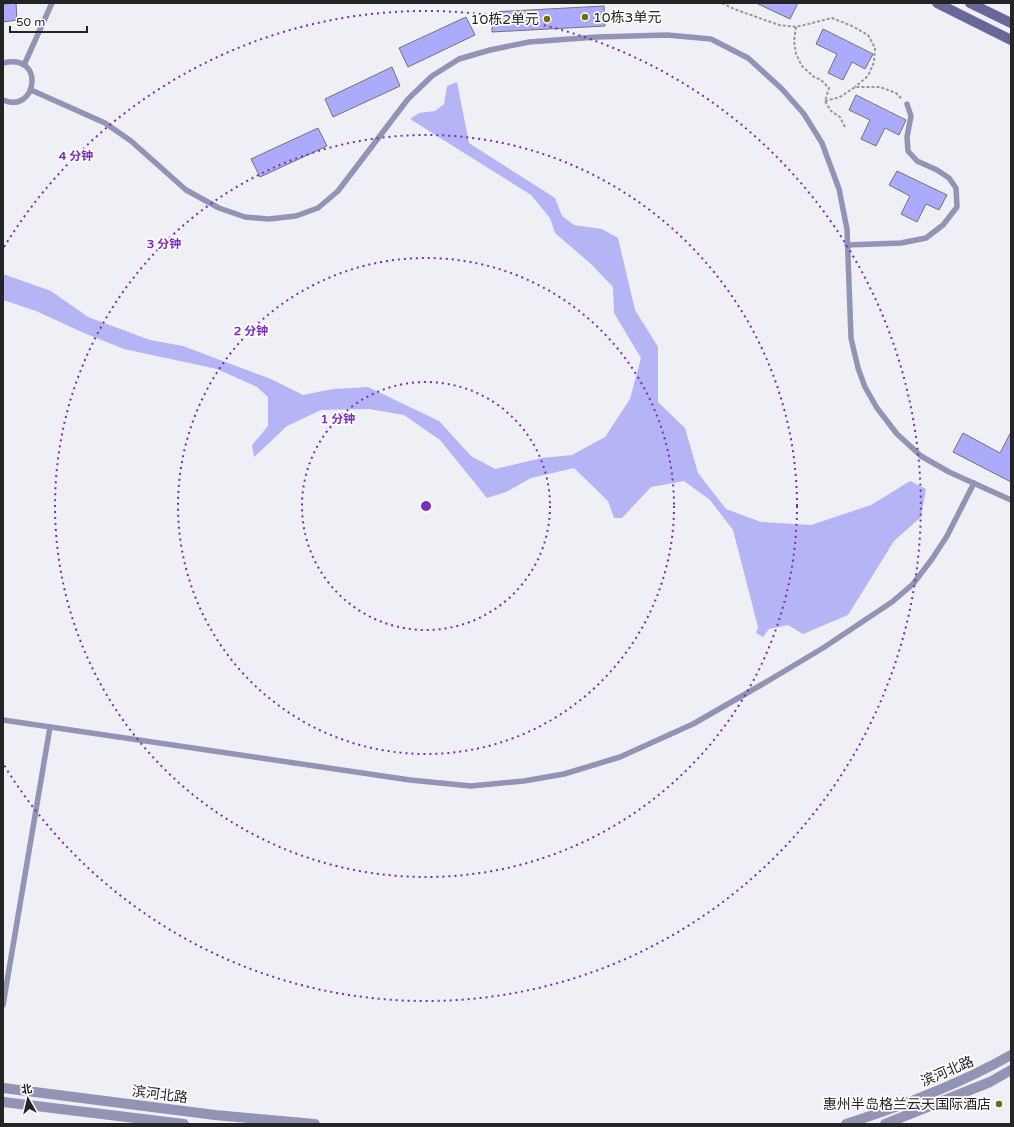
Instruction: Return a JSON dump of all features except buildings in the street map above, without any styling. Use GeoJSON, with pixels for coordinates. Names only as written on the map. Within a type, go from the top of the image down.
{"type":"FeatureCollection","features":[{"type":"Feature","properties":{"kind":"street"},"geometry":{"type":"LineString","coordinates":[[937,3],[1011,40]]}},
{"type":"Feature","properties":{"kind":"street"},"geometry":{"type":"LineString","coordinates":[[970,3],[1011,23]]}},
{"type":"Feature","properties":{"kind":"street","name":"滨河北路"},"geometry":{"type":"LineString","coordinates":[[846,1124],[888,1111],[984,1070],[1011,1055]]}},
{"type":"Feature","properties":{"kind":"street"},"geometry":{"type":"LineString","coordinates":[[885,1124],[990,1082],[1011,1070]]}},
{"type":"Feature","properties":{"kind":"street","name":"滨河北路"},"geometry":{"type":"LineString","coordinates":[[3,1088],[216,1115],[315,1124]]}},
{"type":"Feature","properties":{"kind":"street"},"geometry":{"type":"LineString","coordinates":[[3,1102],[184,1124]]}},
{"type":"Feature","properties":{"kind":"lane"},"geometry":{"type":"LineString","coordinates":[[24,65],[52,3]]}},
{"type":"Feature","properties":{"kind":"lane"},"geometry":{"type":"LineString","coordinates":[[30,90],[105,123],[131,141],[186,190],[219,208],[245,217],[269,219],[296,216],[318,208],[338,191],[408,99],[432,76],[458,59],[490,50],[530,42],[597,37],[667,35],[711,39],[748,58],[782,89],[804,114],[822,143],[839,189],[847,229],[851,338],[858,368],[865,387],[877,408],[897,434],[921,456],[949,472],[1011,500]]}},
{"type":"Feature","properties":{"kind":"lane"},"geometry":{"type":"LineString","coordinates":[[3,100],[13,102],[26,98],[32,86],[33,80],[31,73],[21,63],[14,61],[4,63]]}},
{"type":"Feature","properties":{"kind":"lane"},"geometry":{"type":"LineString","coordinates":[[847,245],[901,243],[926,238],[943,225],[957,207],[956,188],[949,178],[937,170],[917,161],[908,151],[907,137],[911,116],[907,104]]}},
{"type":"Feature","properties":{"kind":"lane"},"geometry":{"type":"LineString","coordinates":[[3,720],[410,780],[471,786],[524,781],[564,774],[620,757],[693,724],[816,652],[892,602],[913,584],[932,559],[947,536],[974,483]]}},
{"type":"Feature","properties":{"kind":"lane"},"geometry":{"type":"LineString","coordinates":[[3,1005],[50,727]]}},
{"type":"Feature","properties":{"kind":"path"},"geometry":{"type":"LineString","coordinates":[[722,3],[734,9],[779,24],[796,27],[832,18],[852,26],[868,35],[875,48],[874,62],[868,76],[840,97],[825,101]]}},
{"type":"Feature","properties":{"kind":"path"},"geometry":{"type":"LineString","coordinates":[[796,27],[794,41],[796,54],[802,66],[829,88],[825,101],[831,111],[840,117],[845,127]]}},
{"type":"Feature","properties":{"kind":"path"},"geometry":{"type":"LineString","coordinates":[[855,87],[880,87],[896,93],[907,104]]}},
{"type":"Feature","properties":{"kind":"water"},"geometry":{"type":"Polygon","coordinates":[[[457,82],[469,143],[555,198],[562,216],[574,225],[602,229],[618,238],[635,310],[658,347],[658,402],[685,428],[698,473],[726,509],[761,522],[811,525],[871,505],[910,481],[926,489],[921,517],[894,541],[848,615],[803,634],[788,625],[769,629],[763,637],[756,633],[758,627],[733,530],[710,500],[684,481],[651,487],[622,518],[614,518],[608,501],[574,468],[531,478],[506,492],[487,498],[440,440],[404,415],[369,409],[321,410],[287,426],[254,457],[252,445],[268,426],[268,397],[257,387],[217,369],[124,349],[36,311],[3,300],[3,274],[51,291],[88,317],[150,340],[183,346],[271,379],[303,395],[333,389],[368,387],[439,421],[471,456],[495,469],[542,458],[572,455],[605,437],[630,399],[641,358],[614,313],[613,287],[591,264],[555,233],[550,218],[531,195],[410,119],[419,113],[435,111],[444,104],[447,86],[457,82]]]}},
{"type":"Feature","properties":{"kind":"place","name":"10栋3单元"},"geometry":{"type":"Point","coordinates":[585,17]}},
{"type":"Feature","properties":{"kind":"place","name":"10栋2单元"},"geometry":{"type":"Point","coordinates":[547,19]}},
{"type":"Feature","properties":{"kind":"place","name":"惠州半岛格兰云天国际酒店"},"geometry":{"type":"Point","coordinates":[999,1104]}}]}
